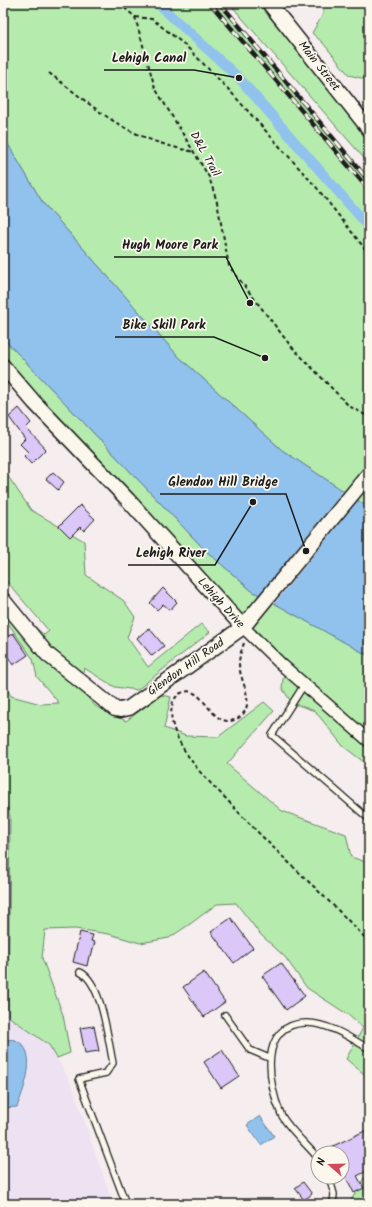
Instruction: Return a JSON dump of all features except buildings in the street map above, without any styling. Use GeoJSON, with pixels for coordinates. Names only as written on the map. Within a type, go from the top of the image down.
{"type":"FeatureCollection","features":[{"type":"Feature","properties":{"kind":"street","name":"Main Street"},"geometry":{"type":"LineString","coordinates":[[270,3],[369,129]]}},
{"type":"Feature","properties":{"kind":"street","name":"Lehigh Drive"},"geometry":{"type":"LineString","coordinates":[[3,366],[34,402],[128,500],[243,627],[304,685],[369,741]]}},
{"type":"Feature","properties":{"kind":"street","name":"Glendon Hill Road"},"geometry":{"type":"LineString","coordinates":[[3,600],[47,654],[115,709],[120,710],[129,708],[243,627],[357,486],[368,475]]}},
{"type":"Feature","properties":{"kind":"lane"},"geometry":{"type":"LineString","coordinates":[[304,685],[272,735],[369,819]]}},
{"type":"Feature","properties":{"kind":"lane"},"geometry":{"type":"LineString","coordinates":[[80,972],[86,974],[94,986],[104,1020],[113,1063],[106,1073],[79,1079],[126,1204]]}},
{"type":"Feature","properties":{"kind":"lane"},"geometry":{"type":"LineString","coordinates":[[225,1016],[250,1050],[269,1058]]}},
{"type":"Feature","properties":{"kind":"lane"},"geometry":{"type":"LineString","coordinates":[[310,1149],[282,1116],[271,1078],[269,1058],[278,1035],[294,1024],[306,1023],[320,1025],[369,1049]]}},
{"type":"Feature","properties":{"kind":"lane"},"geometry":{"type":"LineString","coordinates":[[331,1185],[334,1194],[333,1204]]}},
{"type":"Feature","properties":{"kind":"path"},"geometry":{"type":"LineString","coordinates":[[119,3],[135,17],[152,19],[191,51],[229,90],[317,188],[369,254]]}},
{"type":"Feature","properties":{"kind":"path","name":"D&L Trail"},"geometry":{"type":"LineString","coordinates":[[135,17],[155,88],[209,177],[217,202],[229,266],[290,345],[349,406],[369,417]]}},
{"type":"Feature","properties":{"kind":"path"},"geometry":{"type":"LineString","coordinates":[[49,73],[112,119],[142,137],[171,147],[194,152]]}},
{"type":"Feature","properties":{"kind":"path"},"geometry":{"type":"LineString","coordinates":[[243,645],[239,662],[240,678],[246,689],[248,701],[245,712],[237,719],[229,722],[221,720],[198,695],[185,691],[178,694],[171,712],[175,731],[181,744],[199,770],[250,825],[369,942]]}},
{"type":"Feature","properties":{"kind":"shaded area"},"geometry":{"type":"Polygon","coordinates":[[[3,794],[10,815],[8,1016],[49,1045],[57,1058],[72,1086],[113,1204],[3,1204],[3,794]]]}},
{"type":"Feature","properties":{"kind":"green space"},"geometry":{"type":"Polygon","coordinates":[[[3,3],[220,3],[369,181],[369,508],[282,450],[178,356],[43,203],[3,136],[3,3]]]}},
{"type":"Feature","properties":{"kind":"green space"},"geometry":{"type":"Polygon","coordinates":[[[229,3],[258,3],[369,137],[369,164],[229,3]]]}},
{"type":"Feature","properties":{"kind":"green space"},"geometry":{"type":"Polygon","coordinates":[[[323,3],[369,3],[369,80],[349,75],[323,43],[312,33],[323,14],[323,3]]]}},
{"type":"Feature","properties":{"kind":"green space"},"geometry":{"type":"Polygon","coordinates":[[[3,338],[205,550],[252,591],[369,656],[369,766],[343,746],[315,711],[292,703],[282,688],[283,679],[290,673],[3,366],[3,338]]]}},
{"type":"Feature","properties":{"kind":"green space"},"geometry":{"type":"Polygon","coordinates":[[[3,469],[31,510],[84,541],[86,575],[124,601],[135,617],[127,637],[148,667],[201,624],[210,632],[137,690],[115,687],[84,668],[80,689],[95,706],[126,721],[161,695],[171,697],[164,728],[186,736],[218,737],[264,702],[274,711],[227,764],[282,811],[346,834],[351,857],[369,863],[369,1078],[346,1059],[363,1028],[347,1014],[307,988],[285,957],[260,934],[236,903],[217,904],[169,938],[140,943],[109,934],[75,929],[45,930],[42,958],[63,1015],[70,1053],[57,1058],[49,1045],[8,1016],[10,816],[3,794],[3,682],[11,696],[41,704],[59,703],[37,677],[33,659],[3,616],[3,589],[32,624],[44,635],[49,631],[3,577],[3,469]]]}},
{"type":"Feature","properties":{"kind":"green space"},"geometry":{"type":"Polygon","coordinates":[[[369,1177],[369,1204],[349,1204],[364,1178],[369,1177]]]}},
{"type":"Feature","properties":{"kind":"water"},"geometry":{"type":"Polygon","coordinates":[[[3,136],[43,203],[178,356],[282,450],[369,508],[369,656],[252,591],[205,550],[3,338],[3,136]]]}},
{"type":"Feature","properties":{"kind":"water"},"geometry":{"type":"Polygon","coordinates":[[[3,1040],[15,1040],[23,1045],[27,1052],[28,1070],[26,1081],[17,1107],[3,1108],[3,1040]]]}},
{"type":"Feature","properties":{"kind":"water"},"geometry":{"type":"Polygon","coordinates":[[[260,1116],[274,1136],[261,1145],[247,1125],[260,1116]]]}},
{"type":"Feature","properties":{"kind":"pier"},"geometry":{"type":"Polygon","coordinates":[[[345,489],[359,499],[273,605],[258,596],[345,489]]]}},
{"type":"Feature","properties":{"kind":"waterway"},"geometry":{"type":"LineString","coordinates":[[157,3],[239,78],[369,227]]}},
{"type":"Feature","properties":{"kind":"railway"},"geometry":{"type":"LineString","coordinates":[[210,3],[369,190]]}},
{"type":"Feature","properties":{"kind":"railway"},"geometry":{"type":"LineString","coordinates":[[220,3],[369,181]]}},
{"type":"Feature","properties":{"kind":"place","name":"Lehigh Canal"},"geometry":{"type":"Point","coordinates":[239,78]}},
{"type":"Feature","properties":{"kind":"place","name":"Hugh Moore Park"},"geometry":{"type":"Point","coordinates":[250,303]}},
{"type":"Feature","properties":{"kind":"place","name":"Bike Skill Park"},"geometry":{"type":"Point","coordinates":[265,358]}},
{"type":"Feature","properties":{"kind":"place","name":"Lehigh River"},"geometry":{"type":"Point","coordinates":[253,502]}},
{"type":"Feature","properties":{"kind":"place","name":"Glendon Hill Bridge"},"geometry":{"type":"Point","coordinates":[306,551]}}]}
